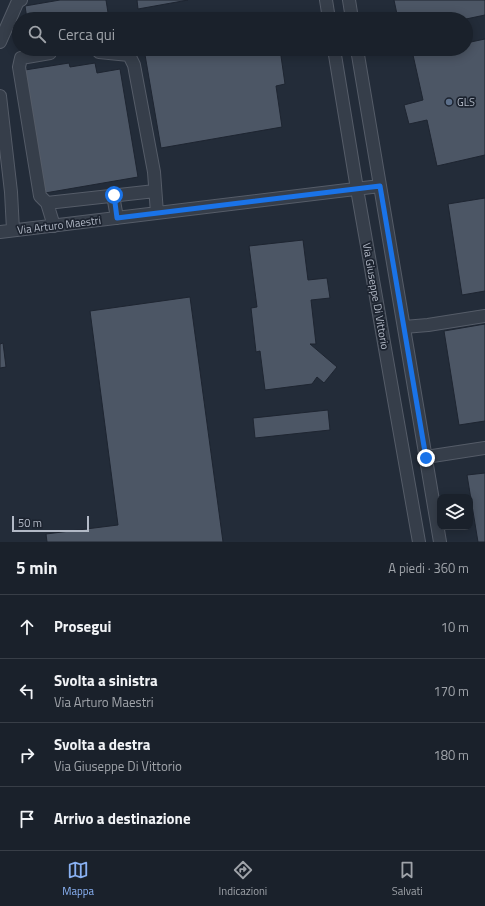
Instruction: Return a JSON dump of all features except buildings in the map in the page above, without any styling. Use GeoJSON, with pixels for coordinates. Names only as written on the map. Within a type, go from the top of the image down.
{"type":"FeatureCollection","features":[{"type":"Feature","properties":{"kind":"street"},"geometry":{"type":"LineString","coordinates":[[13,12],[18,1],[21,0]]}},
{"type":"Feature","properties":{"kind":"street"},"geometry":{"type":"LineString","coordinates":[[326,0],[328,12]]}},
{"type":"Feature","properties":{"kind":"street"},"geometry":{"type":"LineString","coordinates":[[349,0],[351,12]]}},
{"type":"Feature","properties":{"kind":"street"},"geometry":{"type":"LineString","coordinates":[[0,42],[12,15]]}},
{"type":"Feature","properties":{"kind":"street"},"geometry":{"type":"LineString","coordinates":[[33,56],[21,58],[19,67],[40,196],[47,203],[54,226]]}},
{"type":"Feature","properties":{"kind":"street"},"geometry":{"type":"LineString","coordinates":[[130,56],[134,65],[154,172],[157,213]]}},
{"type":"Feature","properties":{"kind":"street","name":"Via Giuseppe Di Vittorio"},"geometry":{"type":"LineString","coordinates":[[335,56],[419,542]]}},
{"type":"Feature","properties":{"kind":"street","name":"Via Giuseppe Di Vittorio"},"geometry":{"type":"LineString","coordinates":[[358,56],[440,542]]}},
{"type":"Feature","properties":{"kind":"street"},"geometry":{"type":"LineString","coordinates":[[0,96],[11,192],[13,230]]}},
{"type":"Feature","properties":{"kind":"street","name":"Via Arturo Maestri"},"geometry":{"type":"LineString","coordinates":[[0,232],[380,186]]}},
{"type":"Feature","properties":{"kind":"street"},"geometry":{"type":"LineString","coordinates":[[47,203],[155,190]]}},
{"type":"Feature","properties":{"kind":"street"},"geometry":{"type":"LineString","coordinates":[[114,195],[117,218]]}},
{"type":"Feature","properties":{"kind":"street"},"geometry":{"type":"LineString","coordinates":[[404,327],[428,325],[485,316]]}},
{"type":"Feature","properties":{"kind":"street"},"geometry":{"type":"LineString","coordinates":[[426,458],[485,448]]}},
{"type":"Feature","properties":{"kind":"place","name":"GLS"},"geometry":{"type":"Point","coordinates":[449,102]}},
{"type":"Feature","properties":{"kind":"route"},"geometry":{"type":"LineString","coordinates":[[114,195],[117,218],[380,186],[426,458]]}}]}
